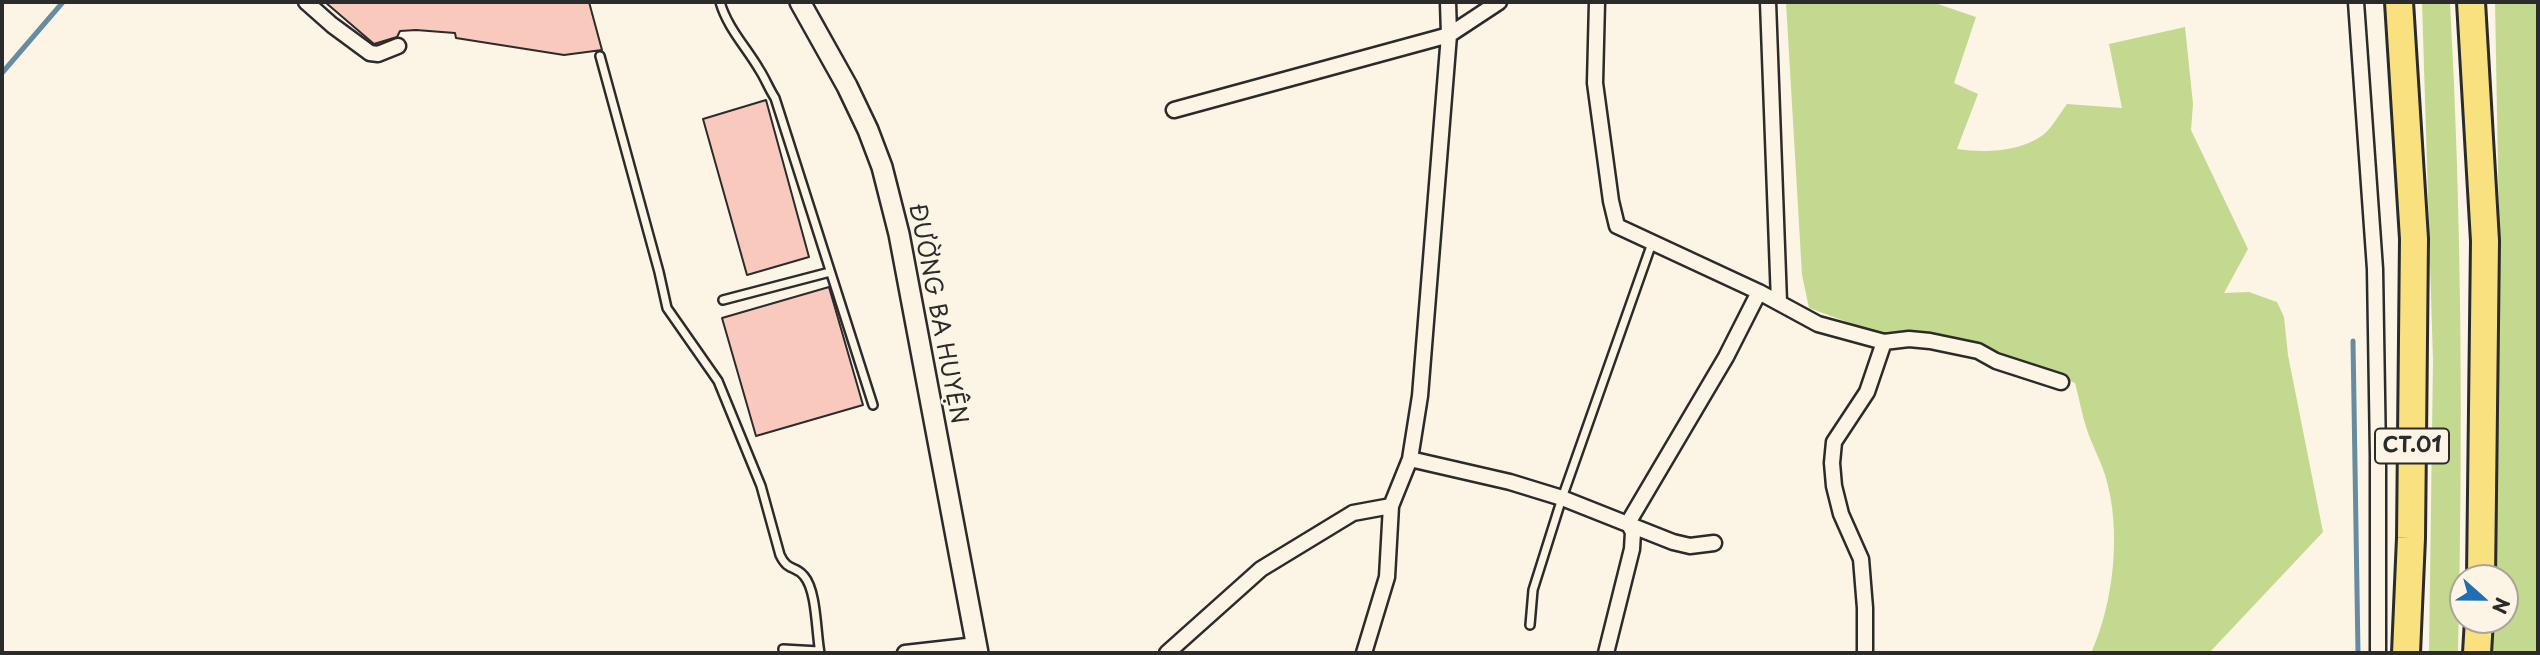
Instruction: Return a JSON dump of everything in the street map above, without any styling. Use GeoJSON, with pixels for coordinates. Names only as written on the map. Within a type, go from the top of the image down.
{"type":"FeatureCollection","features":[{"type":"Feature","properties":{"kind":"highway"},"geometry":{"type":"LineString","coordinates":[[2383,2],[2393,157],[2414,239]]}},
{"type":"Feature","properties":{"kind":"highway","name":"CT.01"},"geometry":{"type":"LineString","coordinates":[[2399,2],[2414,239],[2412,538],[2406,653]]}},
{"type":"Feature","properties":{"kind":"highway"},"geometry":{"type":"LineString","coordinates":[[2471,2],[2485,241],[2481,564]]}},
{"type":"Feature","properties":{"kind":"highway"},"geometry":{"type":"LineString","coordinates":[[2485,241],[2494,133],[2486,2]]}},
{"type":"Feature","properties":{"kind":"highway"},"geometry":{"type":"LineString","coordinates":[[2477,653],[2478,634]]}},
{"type":"Feature","properties":{"kind":"street"},"geometry":{"type":"LineString","coordinates":[[306,2],[332,26],[370,53],[378,54],[398,46]]}},
{"type":"Feature","properties":{"kind":"street","name":"ĐƯỜNG BA HUYỆN"},"geometry":{"type":"LineString","coordinates":[[800,2],[857,106],[881,167],[899,234],[977,649]]}},
{"type":"Feature","properties":{"kind":"street"},"geometry":{"type":"LineString","coordinates":[[1364,653],[1387,577],[1391,506],[1410,459],[1420,396],[1449,35],[1448,2]]}},
{"type":"Feature","properties":{"kind":"street"},"geometry":{"type":"LineString","coordinates":[[1174,110],[1449,35],[1499,2]]}},
{"type":"Feature","properties":{"kind":"street"},"geometry":{"type":"LineString","coordinates":[[1597,2],[1595,83],[1611,201],[1617,226],[1759,292],[1818,324],[1884,342],[1909,339],[1930,341],[1978,351],[1996,360],[2061,382]]}},
{"type":"Feature","properties":{"kind":"street"},"geometry":{"type":"LineString","coordinates":[[1768,2],[1779,302]]}},
{"type":"Feature","properties":{"kind":"street"},"geometry":{"type":"LineString","coordinates":[[2356,2],[2375,269],[2378,653]]}},
{"type":"Feature","properties":{"kind":"street"},"geometry":{"type":"LineString","coordinates":[[1628,523],[1726,357],[1759,292]]}},
{"type":"Feature","properties":{"kind":"street"},"geometry":{"type":"LineString","coordinates":[[1865,653],[1861,559],[1842,514],[1834,486],[1832,463],[1834,442],[1867,392],[1884,342]]}},
{"type":"Feature","properties":{"kind":"street"},"geometry":{"type":"LineString","coordinates":[[1410,459],[1510,482],[1562,498],[1660,537],[1690,546],[1714,543]]}},
{"type":"Feature","properties":{"kind":"street"},"geometry":{"type":"LineString","coordinates":[[1167,653],[1261,569],[1353,513],[1391,506]]}},
{"type":"Feature","properties":{"kind":"street"},"geometry":{"type":"LineString","coordinates":[[1606,653],[1632,549],[1633,531],[1628,523]]}},
{"type":"Feature","properties":{"kind":"street"},"geometry":{"type":"LineString","coordinates":[[905,653],[977,649]]}},
{"type":"Feature","properties":{"kind":"lane"},"geometry":{"type":"LineString","coordinates":[[720,2],[742,45],[775,98],[873,405]]}},
{"type":"Feature","properties":{"kind":"lane"},"geometry":{"type":"LineString","coordinates":[[600,57],[659,272],[663,299],[718,381],[755,468],[785,566],[804,575],[811,587],[820,652],[783,649]]}},
{"type":"Feature","properties":{"kind":"lane"},"geometry":{"type":"LineString","coordinates":[[1530,625],[1533,590],[1562,498],[1652,243]]}},
{"type":"Feature","properties":{"kind":"lane"},"geometry":{"type":"LineString","coordinates":[[723,300],[830,272]]}},
{"type":"Feature","properties":{"kind":"green space"},"geometry":{"type":"Polygon","coordinates":[[[1786,2],[1932,2],[1976,17],[1954,83],[1978,94],[1957,149],[1968,150],[2001,150],[2034,141],[2050,128],[2067,104],[2122,108],[2109,44],[2185,27],[2193,104],[2191,130],[2248,249],[2224,293],[2249,292],[2277,302],[2284,317],[2288,355],[2323,532],[2209,653],[2091,653],[2110,589],[2113,518],[2105,475],[2087,430],[2075,383],[1978,344],[1949,337],[1883,335],[1809,308],[1802,275],[1786,2]]]}},
{"type":"Feature","properties":{"kind":"green space"},"geometry":{"type":"Polygon","coordinates":[[[2422,2],[2450,2],[2457,165],[2461,490],[2460,564],[2449,564],[2449,634],[2458,634],[2458,653],[2429,653],[2433,361],[2422,2]]]}},
{"type":"Feature","properties":{"kind":"green space"},"geometry":{"type":"Polygon","coordinates":[[[2495,2],[2538,2],[2538,653],[2490,653],[2491,634],[2519,634],[2519,564],[2492,564],[2500,278],[2495,2]]]}},
{"type":"Feature","properties":{"kind":"building"},"geometry":{"type":"Polygon","coordinates":[[[325,2],[589,2],[602,50],[564,55],[456,38],[455,33],[416,30],[400,31],[397,37],[374,44],[325,2]]]}},
{"type":"Feature","properties":{"kind":"building"},"geometry":{"type":"Polygon","coordinates":[[[766,100],[809,257],[747,275],[703,119],[766,100]]]}},
{"type":"Feature","properties":{"kind":"building"},"geometry":{"type":"Polygon","coordinates":[[[829,287],[863,405],[756,436],[722,318],[829,287]]]}},
{"type":"Feature","properties":{"kind":"waterway"},"geometry":{"type":"LineString","coordinates":[[2,73],[63,2]]}},
{"type":"Feature","properties":{"kind":"waterway"},"geometry":{"type":"LineString","coordinates":[[2353,341],[2358,653]]}}]}
